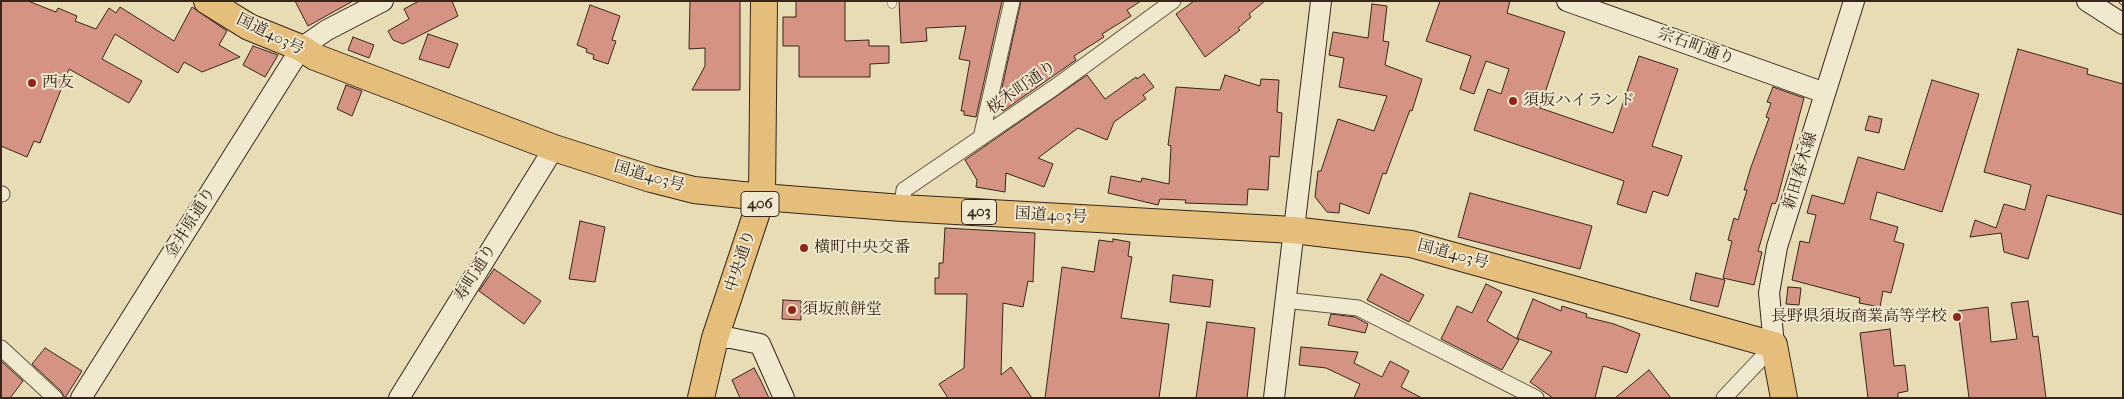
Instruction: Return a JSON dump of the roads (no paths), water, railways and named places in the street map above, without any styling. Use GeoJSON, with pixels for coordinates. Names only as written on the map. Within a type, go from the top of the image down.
{"type":"FeatureCollection","features":[{"type":"Feature","properties":{"kind":"highway","name":"国道403号"},"geometry":{"type":"LineString","coordinates":[[206,1],[249,27],[301,48],[315,58],[554,148],[651,179],[694,190],[902,208],[1293,230],[1411,244],[1774,345]]}},
{"type":"Feature","properties":{"kind":"highway","name":"中央通り"},"geometry":{"type":"LineString","coordinates":[[702,398],[715,338],[762,197],[764,1]]}},
{"type":"Feature","properties":{"kind":"highway"},"geometry":{"type":"LineString","coordinates":[[1774,345],[1784,398]]}},
{"type":"Feature","properties":{"kind":"street"},"geometry":{"type":"LineString","coordinates":[[301,48],[327,30],[382,1]]}},
{"type":"Feature","properties":{"kind":"street"},"geometry":{"type":"LineString","coordinates":[[981,138],[1012,1]]}},
{"type":"Feature","properties":{"kind":"street","name":"桜木町通り"},"geometry":{"type":"LineString","coordinates":[[902,208],[904,190],[981,138],[1173,1]]}},
{"type":"Feature","properties":{"kind":"street"},"geometry":{"type":"LineString","coordinates":[[1274,398],[1284,300],[1321,1]]}},
{"type":"Feature","properties":{"kind":"street","name":"宗石町通り"},"geometry":{"type":"LineString","coordinates":[[1567,1],[1825,93]]}},
{"type":"Feature","properties":{"kind":"street","name":"新田春木線"},"geometry":{"type":"LineString","coordinates":[[1774,345],[1769,293],[1777,247],[1854,1]]}},
{"type":"Feature","properties":{"kind":"street"},"geometry":{"type":"LineString","coordinates":[[2088,1],[2123,24]]}},
{"type":"Feature","properties":{"kind":"street","name":"金井原通り"},"geometry":{"type":"LineString","coordinates":[[81,398],[301,48]]}},
{"type":"Feature","properties":{"kind":"street","name":"寿町通り"},"geometry":{"type":"LineString","coordinates":[[399,398],[554,148]]}},
{"type":"Feature","properties":{"kind":"street"},"geometry":{"type":"LineString","coordinates":[[1284,300],[1358,308],[1536,398]]}},
{"type":"Feature","properties":{"kind":"street"},"geometry":{"type":"LineString","coordinates":[[715,338],[731,338],[760,344],[784,398]]}},
{"type":"Feature","properties":{"kind":"street"},"geometry":{"type":"LineString","coordinates":[[1724,398],[1774,345]]}},
{"type":"Feature","properties":{"kind":"street"},"geometry":{"type":"LineString","coordinates":[[1,348],[54,398]]}},
{"type":"Feature","properties":{"kind":"place","name":"西友"},"geometry":{"type":"Point","coordinates":[32,83]}},
{"type":"Feature","properties":{"kind":"place","name":"須坂ハイランド"},"geometry":{"type":"Point","coordinates":[1513,101]}},
{"type":"Feature","properties":{"kind":"place","name":"横町中央交番"},"geometry":{"type":"Point","coordinates":[804,248]}},
{"type":"Feature","properties":{"kind":"place","name":"須坂煎餅堂"},"geometry":{"type":"Point","coordinates":[792,310]}},
{"type":"Feature","properties":{"kind":"place","name":"長野県須坂商業高等学校"},"geometry":{"type":"Point","coordinates":[1957,317]}}]}
